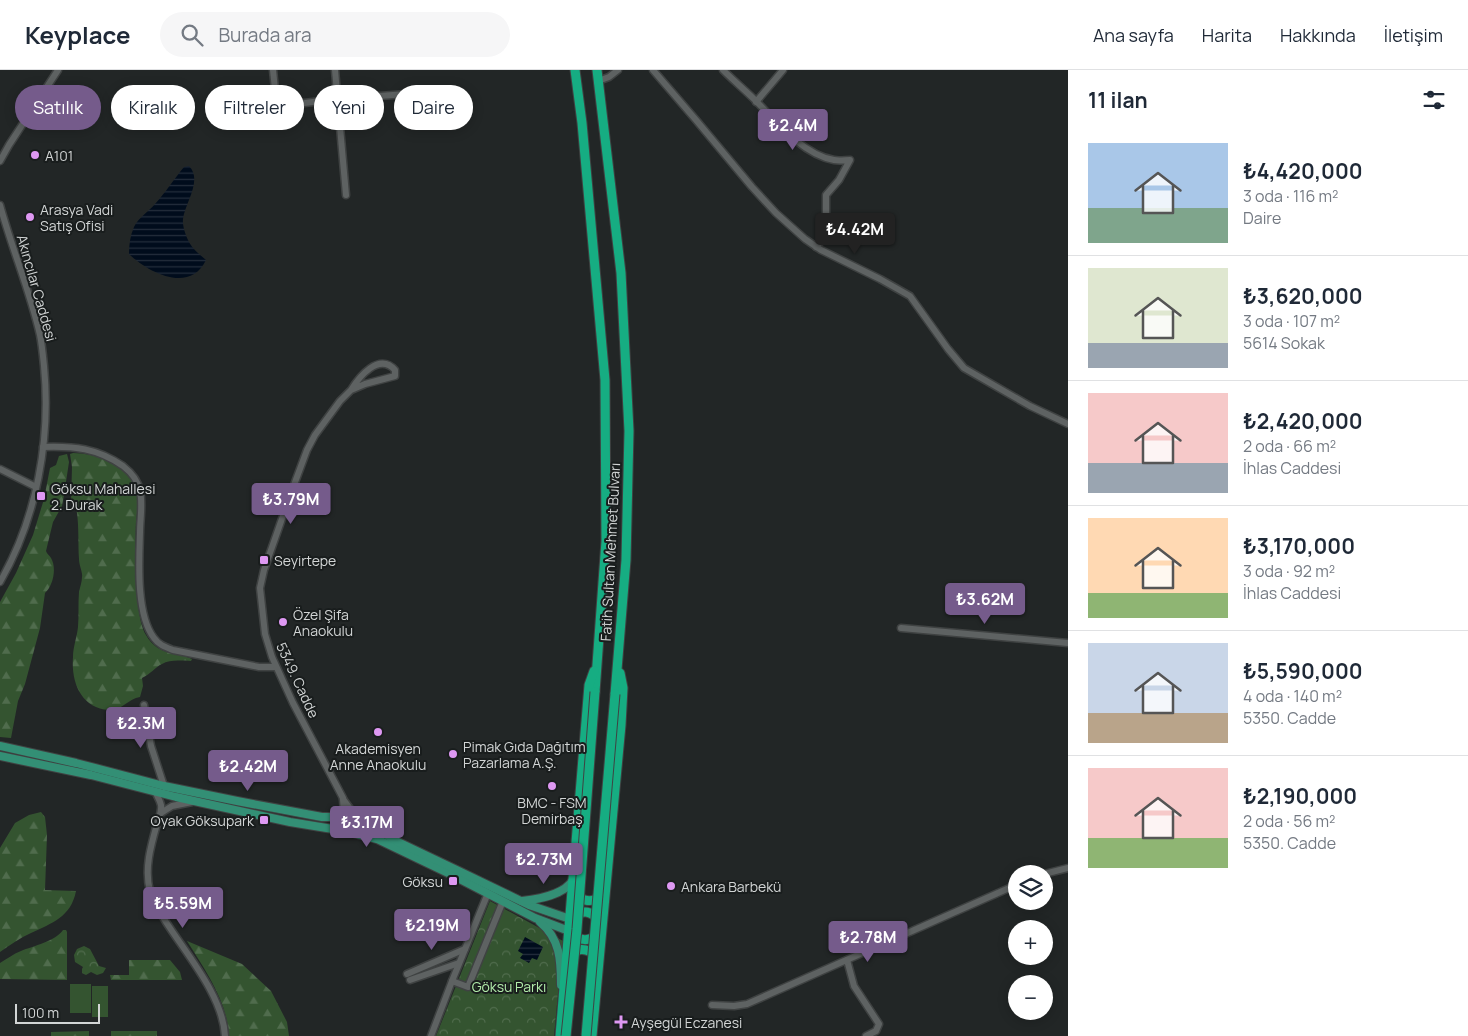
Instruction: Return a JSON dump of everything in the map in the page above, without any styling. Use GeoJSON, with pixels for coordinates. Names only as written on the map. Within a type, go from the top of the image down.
{"type":"FeatureCollection","features":[{"type":"Feature","properties":{"kind":"highway","name":"Fatih Sultan Mehmet Bulvarı"},"geometry":{"type":"LineString","coordinates":[[566,1036],[577,929],[606,541],[605,380],[582,123],[575,70]]}},
{"type":"Feature","properties":{"kind":"highway","name":"Fatih Sultan Mehmet Bulvarı"},"geometry":{"type":"LineString","coordinates":[[586,1036],[626,560],[629,431],[620,272],[597,70]]}},
{"type":"Feature","properties":{"kind":"highway"},"geometry":{"type":"LineString","coordinates":[[560,1036],[589,685],[598,660]]}},
{"type":"Feature","properties":{"kind":"highway"},"geometry":{"type":"LineString","coordinates":[[592,1036],[621,725],[623,688],[618,663]]}},
{"type":"Feature","properties":{"kind":"highway"},"geometry":{"type":"LineString","coordinates":[[573,884],[578,897],[587,901],[597,900],[605,893]]}},
{"type":"Feature","properties":{"kind":"highway"},"geometry":{"type":"LineString","coordinates":[[570,920],[580,912],[589,912],[602,923]]}},
{"type":"Feature","properties":{"kind":"highway"},"geometry":{"type":"LineString","coordinates":[[569,931],[579,939],[584,940],[601,934]]}},
{"type":"Feature","properties":{"kind":"highway"},"geometry":{"type":"LineString","coordinates":[[566,958],[574,951],[584,950],[593,954],[598,962]]}},
{"type":"Feature","properties":{"kind":"main road"},"geometry":{"type":"LineString","coordinates":[[0,746],[76,762],[196,801],[377,839],[535,918],[569,931]]}},
{"type":"Feature","properties":{"kind":"main road"},"geometry":{"type":"LineString","coordinates":[[0,756],[152,788],[164,786],[300,814],[322,817],[355,815],[396,841],[522,901],[570,920]]}},
{"type":"Feature","properties":{"kind":"main road"},"geometry":{"type":"LineString","coordinates":[[348,832],[356,829],[359,824],[355,815]]}},
{"type":"Feature","properties":{"kind":"main road"},"geometry":{"type":"LineString","coordinates":[[343,816],[340,823],[348,832]]}},
{"type":"Feature","properties":{"kind":"main road"},"geometry":{"type":"LineString","coordinates":[[522,901],[536,899],[563,890],[570,884],[573,884]]}},
{"type":"Feature","properties":{"kind":"main road"},"geometry":{"type":"LineString","coordinates":[[535,918],[549,930],[561,964],[562,1021]]}},
{"type":"Feature","properties":{"kind":"street"},"geometry":{"type":"LineString","coordinates":[[0,161],[8,145],[58,70]]}},
{"type":"Feature","properties":{"kind":"street"},"geometry":{"type":"LineString","coordinates":[[273,70],[276,99],[279,106],[314,102]]}},
{"type":"Feature","properties":{"kind":"street"},"geometry":{"type":"LineString","coordinates":[[335,70],[337,85]]}},
{"type":"Feature","properties":{"kind":"street"},"geometry":{"type":"LineString","coordinates":[[598,81],[610,77],[618,70]]}},
{"type":"Feature","properties":{"kind":"street"},"geometry":{"type":"LineString","coordinates":[[652,70],[758,194],[797,233],[816,247],[880,278],[910,296],[964,368],[1030,406],[1068,424]]}},
{"type":"Feature","properties":{"kind":"street"},"geometry":{"type":"LineString","coordinates":[[723,70],[777,124],[804,147],[826,158],[850,160],[839,180],[826,195],[826,231],[816,247]]}},
{"type":"Feature","properties":{"kind":"street"},"geometry":{"type":"LineString","coordinates":[[756,102],[783,70]]}},
{"type":"Feature","properties":{"kind":"street"},"geometry":{"type":"LineString","coordinates":[[341,130],[346,195]]}},
{"type":"Feature","properties":{"kind":"street","name":"Akıncılar Caddesi"},"geometry":{"type":"LineString","coordinates":[[0,205],[41,338],[46,408],[43,447],[33,503],[16,550],[0,582]]}},
{"type":"Feature","properties":{"kind":"street","name":"5349. Cadde"},"geometry":{"type":"LineString","coordinates":[[343,816],[342,798],[293,703],[268,647],[260,588],[307,450],[315,435],[351,390],[358,378],[372,367],[385,364],[395,370],[395,376],[351,390]]}},
{"type":"Feature","properties":{"kind":"street"},"geometry":{"type":"LineString","coordinates":[[43,447],[67,446],[99,453],[114,460],[127,470],[137,482],[141,494],[140,565],[142,608],[150,632],[158,643],[164,647],[196,654],[260,666],[276,667]]}},
{"type":"Feature","properties":{"kind":"street"},"geometry":{"type":"LineString","coordinates":[[0,469],[36,487]]}},
{"type":"Feature","properties":{"kind":"street"},"geometry":{"type":"LineString","coordinates":[[901,628],[1068,643]]}},
{"type":"Feature","properties":{"kind":"street"},"geometry":{"type":"LineString","coordinates":[[144,705],[151,746],[164,786]]}},
{"type":"Feature","properties":{"kind":"street"},"geometry":{"type":"LineString","coordinates":[[152,788],[160,802],[161,813],[148,861],[148,884],[151,894],[218,1006],[222,1016],[225,1036]]}},
{"type":"Feature","properties":{"kind":"street"},"geometry":{"type":"LineString","coordinates":[[342,798],[355,815]]}},
{"type":"Feature","properties":{"kind":"street"},"geometry":{"type":"LineString","coordinates":[[161,813],[172,806],[196,801]]}},
{"type":"Feature","properties":{"kind":"street"},"geometry":{"type":"LineString","coordinates":[[1053,872],[1068,868]]}},
{"type":"Feature","properties":{"kind":"street"},"geometry":{"type":"LineString","coordinates":[[712,1005],[734,1006],[747,1004],[1008,889]]}},
{"type":"Feature","properties":{"kind":"street"},"geometry":{"type":"LineString","coordinates":[[431,1036],[488,893]]}},
{"type":"Feature","properties":{"kind":"street"},"geometry":{"type":"LineString","coordinates":[[452,980],[468,988],[503,901]]}},
{"type":"Feature","properties":{"kind":"street"},"geometry":{"type":"LineString","coordinates":[[407,974],[465,948]]}},
{"type":"Feature","properties":{"kind":"street"},"geometry":{"type":"LineString","coordinates":[[847,960],[854,986],[878,1024],[876,1031],[866,1036]]}},
{"type":"Feature","properties":{"kind":"street"},"geometry":{"type":"LineString","coordinates":[[410,980],[459,963]]}},
{"type":"Feature","properties":{"kind":"green space"},"geometry":{"type":"Polygon","coordinates":[[[67,454],[69,462],[62,506],[53,522],[46,551],[53,562],[53,577],[45,593],[40,628],[25,684],[18,701],[11,738],[0,737],[0,602],[16,573],[33,535],[44,499],[50,468],[56,465],[59,456],[67,454]]]}},
{"type":"Feature","properties":{"kind":"green space"},"geometry":{"type":"Polygon","coordinates":[[[70,454],[91,455],[110,462],[126,472],[132,480],[138,496],[136,522],[137,597],[142,626],[151,642],[161,650],[192,659],[191,661],[169,661],[160,665],[142,678],[143,686],[140,697],[113,710],[99,708],[85,699],[76,684],[74,676],[73,653],[78,627],[79,592],[82,575],[79,561],[77,513],[71,503],[72,467],[70,454]]]}},
{"type":"Feature","properties":{"kind":"green space"},"geometry":{"type":"Polygon","coordinates":[[[41,812],[45,817],[47,835],[45,890],[76,891],[70,907],[60,918],[23,937],[0,952],[0,848],[15,823],[29,815],[41,812]]]}},
{"type":"Feature","properties":{"kind":"green space","name":"Göksu Parkı"},"geometry":{"type":"Polygon","coordinates":[[[490,901],[563,941],[554,1036],[436,1036],[490,901]]]}},
{"type":"Feature","properties":{"kind":"green space"},"geometry":{"type":"Polygon","coordinates":[[[63,930],[67,932],[67,980],[0,979],[0,963],[18,952],[50,940],[63,930]]]}},
{"type":"Feature","properties":{"kind":"green space"},"geometry":{"type":"Polygon","coordinates":[[[187,941],[242,964],[271,991],[287,1022],[289,1036],[229,1036],[220,998],[208,974],[187,941]]]}},
{"type":"Feature","properties":{"kind":"green space"},"geometry":{"type":"Polygon","coordinates":[[[84,946],[90,949],[99,966],[106,968],[103,973],[97,975],[91,972],[86,975],[82,973],[83,967],[75,962],[74,955],[77,949],[84,946]]]}},
{"type":"Feature","properties":{"kind":"green space"},"geometry":{"type":"Polygon","coordinates":[[[129,960],[170,960],[180,972],[182,980],[111,980],[110,975],[129,975],[129,960]]]}},
{"type":"Feature","properties":{"kind":"green space"},"geometry":{"type":"Polygon","coordinates":[[[70,984],[91,984],[91,1013],[70,1013],[70,984]]]}},
{"type":"Feature","properties":{"kind":"green space"},"geometry":{"type":"Polygon","coordinates":[[[92,986],[108,986],[108,1017],[92,1017],[92,986]]]}},
{"type":"Feature","properties":{"kind":"green space"},"geometry":{"type":"Polygon","coordinates":[[[89,1031],[89,1036],[51,1036],[51,1032],[89,1031]]]}},
{"type":"Feature","properties":{"kind":"green space"},"geometry":{"type":"Polygon","coordinates":[[[111,1031],[157,1031],[157,1036],[111,1036],[111,1031]]]}},
{"type":"Feature","properties":{"kind":"water"},"geometry":{"type":"Polygon","coordinates":[[[189,166],[193,172],[194,185],[184,213],[183,227],[192,246],[206,260],[199,270],[190,276],[180,278],[169,277],[147,268],[129,254],[130,240],[138,221],[159,199],[184,167],[189,166]]]}},
{"type":"Feature","properties":{"kind":"water"},"geometry":{"type":"Polygon","coordinates":[[[525,937],[543,947],[537,960],[532,958],[529,963],[520,958],[523,954],[518,951],[525,937]]]}},
{"type":"Feature","properties":{"kind":"place","name":"A101"},"geometry":{"type":"Point","coordinates":[35,155]}},
{"type":"Feature","properties":{"kind":"place","name":"Arasya Vadi Satış Ofisi"},"geometry":{"type":"Point","coordinates":[30,217]}},
{"type":"Feature","properties":{"kind":"place","name":"Göksu Mahallesi 2. Durak"},"geometry":{"type":"Point","coordinates":[41,496]}},
{"type":"Feature","properties":{"kind":"place","name":"Seyirtepe"},"geometry":{"type":"Point","coordinates":[264,560]}},
{"type":"Feature","properties":{"kind":"place","name":"Özel Şifa Anaokulu"},"geometry":{"type":"Point","coordinates":[283,622]}},
{"type":"Feature","properties":{"kind":"place","name":"Akademisyen Anne Anaokulu"},"geometry":{"type":"Point","coordinates":[378,732]}},
{"type":"Feature","properties":{"kind":"place","name":"Pimak Gıda Dağıtım Pazarlama A.Ş."},"geometry":{"type":"Point","coordinates":[453,754]}},
{"type":"Feature","properties":{"kind":"place","name":"BMC - FSM Demirbaş"},"geometry":{"type":"Point","coordinates":[552,786]}},
{"type":"Feature","properties":{"kind":"place","name":"Oyak Göksupark"},"geometry":{"type":"Point","coordinates":[264,820]}},
{"type":"Feature","properties":{"kind":"place","name":"Göksu"},"geometry":{"type":"Point","coordinates":[453,881]}},
{"type":"Feature","properties":{"kind":"place","name":"Ankara Barbekü"},"geometry":{"type":"Point","coordinates":[671,886]}},
{"type":"Feature","properties":{"kind":"place","name":"Ayşegül Eczanesi"},"geometry":{"type":"Point","coordinates":[621,1022]}}]}
